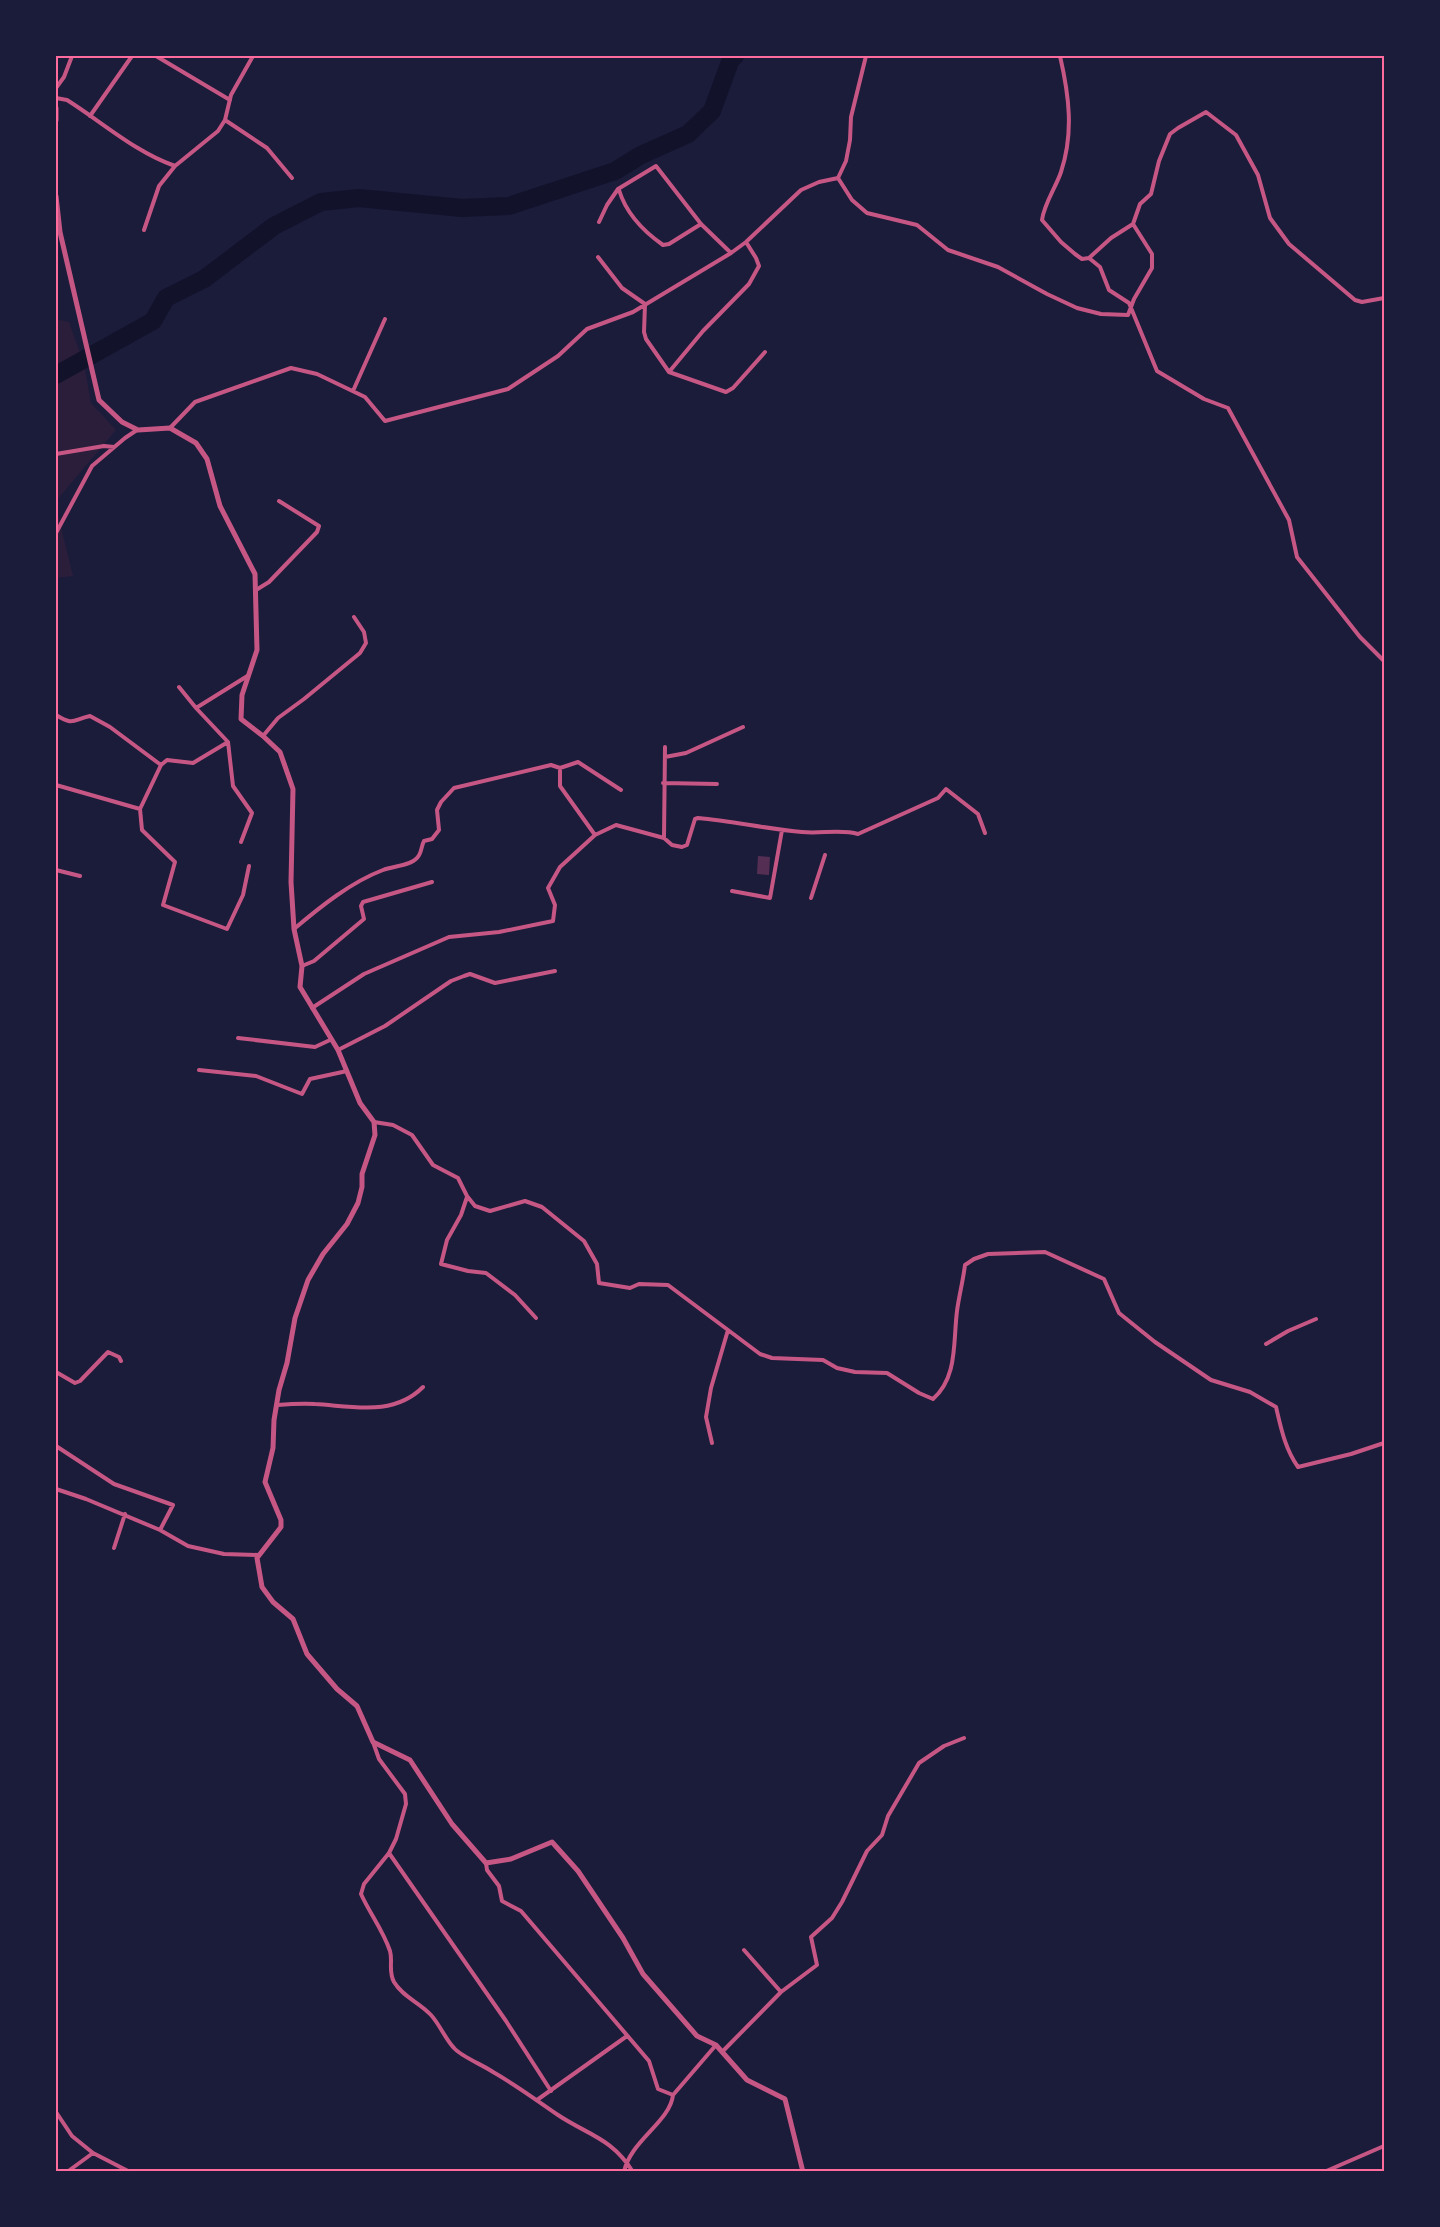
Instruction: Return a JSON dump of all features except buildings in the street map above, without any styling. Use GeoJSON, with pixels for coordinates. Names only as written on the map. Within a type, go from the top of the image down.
{"type":"FeatureCollection","features":[{"type":"Feature","properties":{"kind":"street"},"geometry":{"type":"LineString","coordinates":[[56,88],[64,77],[72,56]]}},
{"type":"Feature","properties":{"kind":"street"},"geometry":{"type":"LineString","coordinates":[[90,116],[132,56]]}},
{"type":"Feature","properties":{"kind":"street"},"geometry":{"type":"LineString","coordinates":[[156,56],[230,100]]}},
{"type":"Feature","properties":{"kind":"street"},"geometry":{"type":"LineString","coordinates":[[144,230],[159,186],[175,166],[218,131],[225,120],[231,95],[253,56]]}},
{"type":"Feature","properties":{"kind":"street"},"geometry":{"type":"LineString","coordinates":[[838,178],[846,161],[851,117],[866,56]]}},
{"type":"Feature","properties":{"kind":"street"},"geometry":{"type":"LineString","coordinates":[[1060,56],[1067,87],[1070,116],[1068,152],[1053,194],[1044,209],[1042,220],[1068,248],[1082,259],[1089,258],[1111,238],[1133,224],[1140,204],[1151,194],[1159,160],[1170,134],[1206,112],[1236,135],[1258,175],[1270,218],[1296,252],[1355,300],[1362,302],[1384,298]]}},
{"type":"Feature","properties":{"kind":"street"},"geometry":{"type":"LineString","coordinates":[[56,98],[67,100],[133,146],[175,166]]}},
{"type":"Feature","properties":{"kind":"street"},"geometry":{"type":"LineString","coordinates":[[56,108],[56,120]]}},
{"type":"Feature","properties":{"kind":"street"},"geometry":{"type":"LineString","coordinates":[[225,120],[267,148],[292,178]]}},
{"type":"Feature","properties":{"kind":"street"},"geometry":{"type":"LineString","coordinates":[[598,222],[618,189],[656,166],[701,224],[731,253]]}},
{"type":"Feature","properties":{"kind":"street"},"geometry":{"type":"LineString","coordinates":[[170,428],[195,402],[291,368],[317,374],[365,397],[386,421],[508,389],[558,356],[587,329],[633,312],[731,253],[746,242],[801,190],[819,182],[838,178]]}},
{"type":"Feature","properties":{"kind":"street"},"geometry":{"type":"LineString","coordinates":[[838,178],[852,200],[867,213],[916,225],[948,250],[998,267],[1077,308],[1101,314],[1128,315],[1134,299],[1152,268],[1152,254],[1133,224]]}},
{"type":"Feature","properties":{"kind":"street"},"geometry":{"type":"LineString","coordinates":[[618,189],[624,205],[634,219],[663,245],[669,244],[701,224]]}},
{"type":"Feature","properties":{"kind":"street"},"geometry":{"type":"LineString","coordinates":[[56,196],[60,232],[99,400],[122,422],[138,430],[170,428],[196,443],[207,459],[220,506],[255,574],[257,650],[242,695],[241,718],[280,752],[293,789],[291,882],[295,910],[294,929],[302,966],[300,987],[338,1050],[360,1103],[374,1122],[375,1135],[362,1174],[358,1203],[346,1224],[323,1254],[304,1289],[295,1318],[274,1420],[273,1448],[265,1482],[281,1520],[281,1527],[257,1558]]}},
{"type":"Feature","properties":{"kind":"street"},"geometry":{"type":"LineString","coordinates":[[669,372],[703,331],[749,284],[759,266],[746,242]]}},
{"type":"Feature","properties":{"kind":"street"},"geometry":{"type":"LineString","coordinates":[[598,257],[622,288],[645,304]]}},
{"type":"Feature","properties":{"kind":"street"},"geometry":{"type":"LineString","coordinates":[[1089,258],[1100,267],[1109,290],[1129,303],[1157,372],[1204,399],[1228,408],[1289,520],[1297,557],[1360,637],[1384,661]]}},
{"type":"Feature","properties":{"kind":"street"},"geometry":{"type":"LineString","coordinates":[[645,304],[646,339],[669,372],[726,392],[734,388],[765,352]]}},
{"type":"Feature","properties":{"kind":"street"},"geometry":{"type":"LineString","coordinates":[[353,391],[385,319]]}},
{"type":"Feature","properties":{"kind":"street"},"geometry":{"type":"LineString","coordinates":[[56,533],[92,466],[138,430]]}},
{"type":"Feature","properties":{"kind":"street"},"geometry":{"type":"LineString","coordinates":[[56,454],[104,446],[114,447]]}},
{"type":"Feature","properties":{"kind":"street"},"geometry":{"type":"LineString","coordinates":[[256,590],[270,582],[317,532],[319,526],[279,501]]}},
{"type":"Feature","properties":{"kind":"street"},"geometry":{"type":"LineString","coordinates":[[263,736],[278,718],[360,653],[366,643],[364,632],[354,617]]}},
{"type":"Feature","properties":{"kind":"street"},"geometry":{"type":"LineString","coordinates":[[195,708],[250,675]]}},
{"type":"Feature","properties":{"kind":"street"},"geometry":{"type":"LineString","coordinates":[[179,687],[195,708],[228,742],[233,786],[252,813],[241,842]]}},
{"type":"Feature","properties":{"kind":"street"},"geometry":{"type":"LineString","coordinates":[[56,715],[68,722],[90,716],[119,733],[161,765]]}},
{"type":"Feature","properties":{"kind":"street"},"geometry":{"type":"LineString","coordinates":[[665,757],[686,753],[743,727]]}},
{"type":"Feature","properties":{"kind":"street"},"geometry":{"type":"LineString","coordinates":[[228,742],[193,763],[168,760],[161,765],[140,809],[142,830],[175,861],[163,905],[227,929],[243,895],[249,866]]}},
{"type":"Feature","properties":{"kind":"street"},"geometry":{"type":"LineString","coordinates":[[664,838],[665,747]]}},
{"type":"Feature","properties":{"kind":"street"},"geometry":{"type":"LineString","coordinates":[[294,929],[327,901],[381,871],[413,861],[418,857],[424,841],[432,839],[439,830],[437,810],[454,788],[551,765],[560,768],[578,762],[621,790]]}},
{"type":"Feature","properties":{"kind":"street"},"geometry":{"type":"LineString","coordinates":[[560,768],[560,786],[595,835]]}},
{"type":"Feature","properties":{"kind":"street"},"geometry":{"type":"LineString","coordinates":[[663,783],[717,784]]}},
{"type":"Feature","properties":{"kind":"street"},"geometry":{"type":"LineString","coordinates":[[56,785],[140,809]]}},
{"type":"Feature","properties":{"kind":"street"},"geometry":{"type":"LineString","coordinates":[[311,1008],[363,974],[449,937],[499,932],[553,921],[555,905],[549,888],[560,867],[595,835],[616,825],[664,838],[672,845],[684,847],[687,845],[695,819],[698,818],[782,830],[858,834],[938,798],[946,789],[978,814],[986,833]]}},
{"type":"Feature","properties":{"kind":"street"},"geometry":{"type":"LineString","coordinates":[[732,891],[770,898],[782,830]]}},
{"type":"Feature","properties":{"kind":"street"},"geometry":{"type":"LineString","coordinates":[[811,898],[825,855]]}},
{"type":"Feature","properties":{"kind":"street"},"geometry":{"type":"LineString","coordinates":[[56,870],[80,876]]}},
{"type":"Feature","properties":{"kind":"street"},"geometry":{"type":"LineString","coordinates":[[302,966],[314,961],[364,919],[361,906],[363,902],[432,882]]}},
{"type":"Feature","properties":{"kind":"street"},"geometry":{"type":"LineString","coordinates":[[338,1050],[385,1026],[451,981],[464,976],[470,974],[495,983],[555,971]]}},
{"type":"Feature","properties":{"kind":"street"},"geometry":{"type":"LineString","coordinates":[[238,1038],[315,1047],[330,1040]]}},
{"type":"Feature","properties":{"kind":"street"},"geometry":{"type":"LineString","coordinates":[[199,1070],[256,1076],[302,1094],[310,1079],[347,1071]]}},
{"type":"Feature","properties":{"kind":"street"},"geometry":{"type":"LineString","coordinates":[[374,1122],[393,1125],[412,1136],[434,1165],[458,1178],[475,1206],[490,1211],[525,1201],[542,1207],[584,1241],[597,1264],[599,1283],[630,1288],[639,1284],[668,1285],[760,1354],[772,1358],[823,1360],[837,1368],[855,1372],[887,1373],[933,1399],[941,1392],[952,1365],[964,1265],[974,1258],[988,1254],[1045,1252],[1104,1279],[1119,1313],[1201,1374],[1211,1380],[1250,1392],[1276,1407],[1283,1435],[1298,1467],[1384,1443]]}},
{"type":"Feature","properties":{"kind":"street"},"geometry":{"type":"LineString","coordinates":[[467,1196],[461,1215],[447,1240],[441,1264],[486,1273],[515,1295],[536,1318]]}},
{"type":"Feature","properties":{"kind":"street"},"geometry":{"type":"LineString","coordinates":[[1266,1344],[1288,1330],[1316,1318]]}},
{"type":"Feature","properties":{"kind":"street"},"geometry":{"type":"LineString","coordinates":[[712,1443],[706,1418],[711,1388],[728,1330]]}},
{"type":"Feature","properties":{"kind":"street"},"geometry":{"type":"LineString","coordinates":[[56,1372],[75,1383],[80,1381],[108,1352],[122,1361]]}},
{"type":"Feature","properties":{"kind":"street"},"geometry":{"type":"LineString","coordinates":[[277,1405],[313,1403],[363,1408],[380,1406],[412,1398],[423,1387]]}},
{"type":"Feature","properties":{"kind":"street"},"geometry":{"type":"LineString","coordinates":[[56,1446],[114,1484],[173,1505],[160,1530]]}},
{"type":"Feature","properties":{"kind":"street"},"geometry":{"type":"LineString","coordinates":[[56,1489],[125,1514],[188,1546],[224,1554],[259,1555],[257,1558],[262,1587],[273,1602],[292,1619],[307,1654],[314,1664],[337,1689],[357,1706],[378,1759],[405,1794],[406,1804],[403,1817],[389,1853],[364,1884],[361,1894],[386,1939],[391,1954],[389,1966],[393,1980],[402,1993],[429,2012],[455,2050],[559,2116],[606,2141],[626,2160],[633,2172]]}},
{"type":"Feature","properties":{"kind":"street"},"geometry":{"type":"LineString","coordinates":[[114,1548],[125,1514]]}},
{"type":"Feature","properties":{"kind":"street"},"geometry":{"type":"LineString","coordinates":[[723,2051],[781,1992],[817,1965],[811,1937],[831,1918],[842,1902],[867,1851],[882,1835],[888,1816],[919,1763],[944,1746],[964,1738]]}},
{"type":"Feature","properties":{"kind":"street"},"geometry":{"type":"LineString","coordinates":[[373,1742],[410,1760],[452,1824],[486,1863],[487,1870],[499,1886],[502,1901],[520,1911],[556,1950],[649,2061],[658,2089],[673,2096]]}},
{"type":"Feature","properties":{"kind":"street"},"geometry":{"type":"LineString","coordinates":[[486,1863],[511,1859],[552,1842],[578,1871],[623,1938],[643,1974],[697,2036],[723,2051],[747,2080],[785,2099],[803,2172]]}},
{"type":"Feature","properties":{"kind":"street"},"geometry":{"type":"LineString","coordinates":[[389,1853],[506,2021],[550,2091]]}},
{"type":"Feature","properties":{"kind":"street"},"geometry":{"type":"LineString","coordinates":[[744,1950],[781,1992]]}},
{"type":"Feature","properties":{"kind":"street"},"geometry":{"type":"LineString","coordinates":[[537,2100],[627,2036]]}},
{"type":"Feature","properties":{"kind":"street"},"geometry":{"type":"LineString","coordinates":[[624,2172],[626,2160],[672,2105],[673,2096],[716,2045]]}},
{"type":"Feature","properties":{"kind":"street"},"geometry":{"type":"LineString","coordinates":[[56,2112],[57,2118],[72,2136],[93,2153],[130,2172]]}},
{"type":"Feature","properties":{"kind":"street"},"geometry":{"type":"LineString","coordinates":[[1324,2172],[1384,2146]]}},
{"type":"Feature","properties":{"kind":"street"},"geometry":{"type":"LineString","coordinates":[[67,2172],[93,2153]]}},
{"type":"Feature","properties":{"kind":"shaded area"},"geometry":{"type":"Polygon","coordinates":[[[56,319],[69,322],[84,364],[91,403],[116,430],[56,501],[56,319]]]}},
{"type":"Feature","properties":{"kind":"shaded area"},"geometry":{"type":"Polygon","coordinates":[[[56,507],[73,576],[56,578],[56,507]]]}},
{"type":"Feature","properties":{"kind":"waterway"},"geometry":{"type":"LineString","coordinates":[[56,375],[153,321],[166,298],[204,279],[274,226],[321,202],[359,198],[462,208],[509,206],[615,171],[641,155],[688,134],[712,111],[731,59],[735,56]]}}]}
